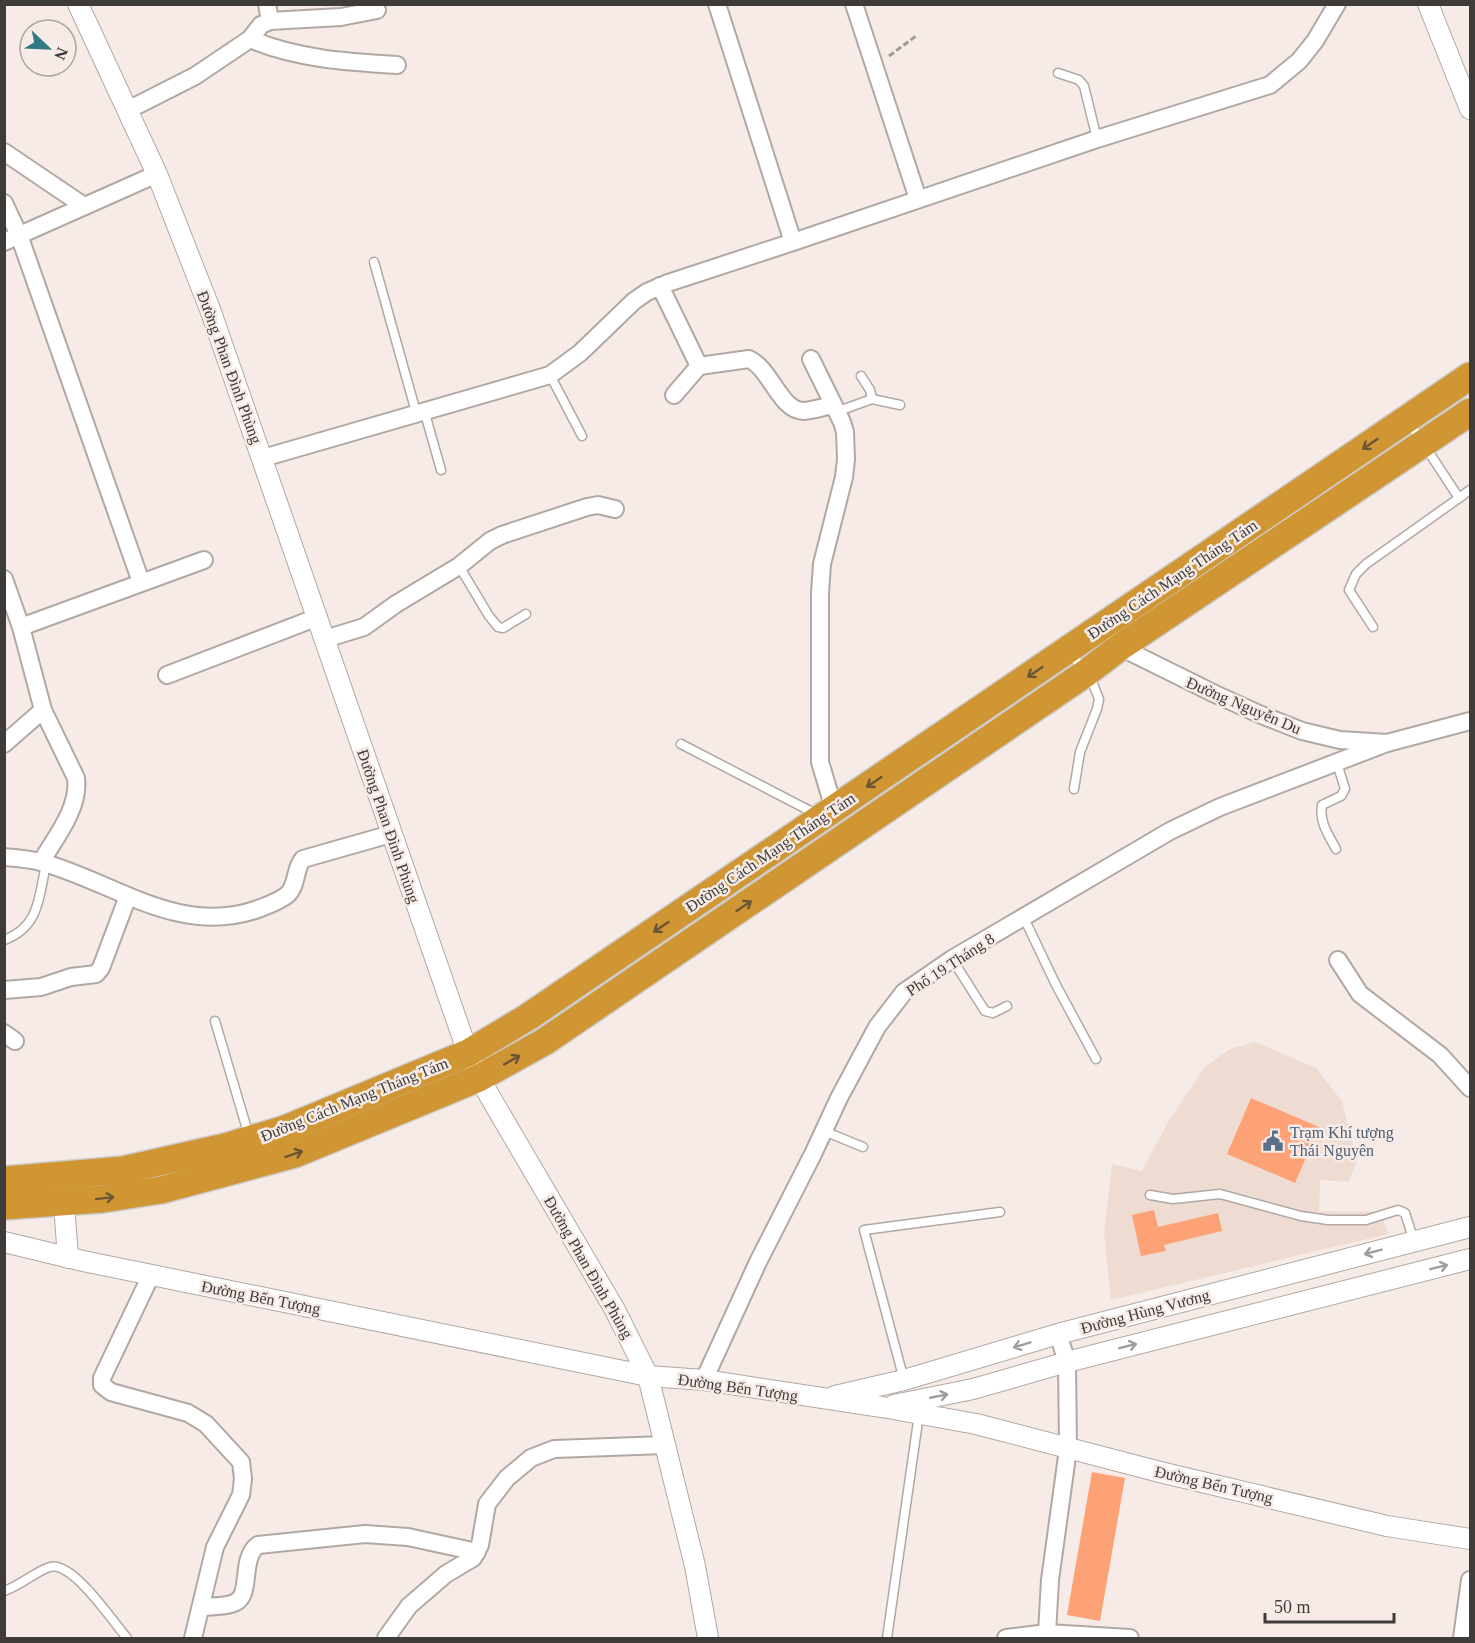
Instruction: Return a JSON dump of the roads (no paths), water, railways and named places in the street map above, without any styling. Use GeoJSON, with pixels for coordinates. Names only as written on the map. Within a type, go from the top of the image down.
{"type":"FeatureCollection","features":[{"type":"Feature","properties":{"kind":"highway","name":"Đường Cách Mạng Tháng Tám"},"geometry":{"type":"LineString","coordinates":[[4,1206],[123,1170],[202,1153],[285,1129],[468,1053],[528,1017],[1470,376]]}},
{"type":"Feature","properties":{"kind":"highway","name":"Đường Cách Mạng Tháng Tám"},"geometry":{"type":"LineString","coordinates":[[4,1180],[63,1189],[102,1199],[161,1190],[295,1154],[479,1078],[544,1042],[1086,673],[1120,647],[1470,412]]}},
{"type":"Feature","properties":{"kind":"street","name":"Đường Phan Đình Phùng"},"geometry":{"type":"LineString","coordinates":[[78,4],[158,174],[211,312],[468,1053],[479,1078],[615,1310],[648,1376],[695,1566],[708,1638]]}},
{"type":"Feature","properties":{"kind":"street"},"geometry":{"type":"LineString","coordinates":[[854,4],[918,199]]}},
{"type":"Feature","properties":{"kind":"street"},"geometry":{"type":"LineString","coordinates":[[262,458],[550,375],[580,353],[634,301],[660,286],[1097,139],[1270,86],[1299,61],[1315,41],[1336,4]]}},
{"type":"Feature","properties":{"kind":"street"},"geometry":{"type":"LineString","coordinates":[[1428,4],[1470,108]]}},
{"type":"Feature","properties":{"kind":"street"},"geometry":{"type":"LineString","coordinates":[[717,5],[793,243]]}},
{"type":"Feature","properties":{"kind":"street"},"geometry":{"type":"LineString","coordinates":[[128,110],[195,76],[250,39],[268,13],[341,17],[377,10]]}},
{"type":"Feature","properties":{"kind":"street"},"geometry":{"type":"LineString","coordinates":[[250,39],[270,47],[309,57],[343,62],[397,65]]}},
{"type":"Feature","properties":{"kind":"street"},"geometry":{"type":"LineString","coordinates":[[4,152],[84,206]]}},
{"type":"Feature","properties":{"kind":"street"},"geometry":{"type":"LineString","coordinates":[[12,238],[158,174]]}},
{"type":"Feature","properties":{"kind":"street"},"geometry":{"type":"LineString","coordinates":[[4,203],[12,238],[141,582]]}},
{"type":"Feature","properties":{"kind":"street"},"geometry":{"type":"LineString","coordinates":[[660,286],[699,366]]}},
{"type":"Feature","properties":{"kind":"street"},"geometry":{"type":"LineString","coordinates":[[674,395],[699,366],[749,359],[766,374],[791,408],[803,411],[834,409]]}},
{"type":"Feature","properties":{"kind":"street"},"geometry":{"type":"LineString","coordinates":[[811,359],[845,432],[844,477],[822,564],[819,674],[820,762],[828,813]]}},
{"type":"Feature","properties":{"kind":"street"},"geometry":{"type":"LineString","coordinates":[[326,639],[364,627],[396,604],[459,566],[490,541],[527,526],[587,507],[598,505],[615,509]]}},
{"type":"Feature","properties":{"kind":"street"},"geometry":{"type":"LineString","coordinates":[[21,627],[204,560]]}},
{"type":"Feature","properties":{"kind":"street"},"geometry":{"type":"LineString","coordinates":[[4,579],[21,627],[43,710],[76,778],[75,800],[43,863]]}},
{"type":"Feature","properties":{"kind":"street"},"geometry":{"type":"LineString","coordinates":[[168,675],[318,617]]}},
{"type":"Feature","properties":{"kind":"street","name":"Đường Nguyễn Du"},"geometry":{"type":"LineString","coordinates":[[1104,626],[1120,647],[1215,694],[1302,730],[1340,740],[1387,743],[1470,721]]}},
{"type":"Feature","properties":{"kind":"street"},"geometry":{"type":"LineString","coordinates":[[4,744],[43,710]]}},
{"type":"Feature","properties":{"kind":"street","name":"Phố 19 Tháng 8"},"geometry":{"type":"LineString","coordinates":[[704,1380],[758,1262],[839,1098],[877,1027],[903,992],[952,959],[1170,831],[1221,807],[1387,743]]}},
{"type":"Feature","properties":{"kind":"street"},"geometry":{"type":"LineString","coordinates":[[4,857],[43,863],[172,912],[198,917],[219,917],[245,913],[276,902],[288,894],[293,887],[298,867],[303,859],[392,834]]}},
{"type":"Feature","properties":{"kind":"street"},"geometry":{"type":"LineString","coordinates":[[4,990],[41,987],[71,977],[96,974],[101,968],[128,896]]}},
{"type":"Feature","properties":{"kind":"street"},"geometry":{"type":"LineString","coordinates":[[1338,960],[1360,994],[1440,1055],[1470,1088]]}},
{"type":"Feature","properties":{"kind":"street"},"geometry":{"type":"LineString","coordinates":[[63,1189],[68,1258]]}},
{"type":"Feature","properties":{"kind":"street","name":"Đường Hùng Vương"},"geometry":{"type":"LineString","coordinates":[[821,1399],[904,1380],[1058,1334],[1470,1227]]}},
{"type":"Feature","properties":{"kind":"street","name":"Đường Bến Tượng"},"geometry":{"type":"LineString","coordinates":[[4,1242],[68,1258],[648,1376],[704,1380],[976,1424],[1068,1449],[1387,1526],[1470,1539]]}},
{"type":"Feature","properties":{"kind":"street","name":"Đường Hùng Vương"},"geometry":{"type":"LineString","coordinates":[[882,1407],[973,1389],[1067,1362],[1470,1259]]}},
{"type":"Feature","properties":{"kind":"street"},"geometry":{"type":"LineString","coordinates":[[1292,1273],[1299,1303]]}},
{"type":"Feature","properties":{"kind":"street"},"geometry":{"type":"LineString","coordinates":[[151,1275],[102,1378],[102,1385],[111,1392],[189,1413],[206,1424],[241,1462],[243,1479],[241,1494],[215,1547],[193,1638]]}},
{"type":"Feature","properties":{"kind":"street"},"geometry":{"type":"LineString","coordinates":[[1047,1633],[1050,1580],[1068,1449],[1067,1362],[1058,1334]]}},
{"type":"Feature","properties":{"kind":"street"},"geometry":{"type":"LineString","coordinates":[[386,1638],[409,1606],[446,1574],[473,1558],[477,1552],[487,1504],[507,1478],[531,1458],[554,1449],[665,1445]]}},
{"type":"Feature","properties":{"kind":"street"},"geometry":{"type":"LineString","coordinates":[[202,1607],[233,1604],[238,1601],[243,1594],[248,1558],[258,1545],[365,1534],[408,1538],[477,1552]]}},
{"type":"Feature","properties":{"kind":"street"},"geometry":{"type":"LineString","coordinates":[[1462,1638],[1470,1580]]}},
{"type":"Feature","properties":{"kind":"street"},"geometry":{"type":"LineString","coordinates":[[1006,1638],[1047,1633],[1130,1638]]}},
{"type":"Feature","properties":{"kind":"lane"},"geometry":{"type":"LineString","coordinates":[[1058,73],[1079,80],[1084,86],[1097,139]]}},
{"type":"Feature","properties":{"kind":"lane"},"geometry":{"type":"LineString","coordinates":[[374,262],[420,411],[441,470]]}},
{"type":"Feature","properties":{"kind":"lane"},"geometry":{"type":"LineString","coordinates":[[550,375],[582,436]]}},
{"type":"Feature","properties":{"kind":"lane"},"geometry":{"type":"LineString","coordinates":[[861,376],[870,390],[872,399]]}},
{"type":"Feature","properties":{"kind":"lane"},"geometry":{"type":"LineString","coordinates":[[834,409],[872,399],[900,405]]}},
{"type":"Feature","properties":{"kind":"lane"},"geometry":{"type":"LineString","coordinates":[[1407,419],[1459,498]]}},
{"type":"Feature","properties":{"kind":"lane"},"geometry":{"type":"LineString","coordinates":[[1373,627],[1349,590],[1356,573],[1470,490]]}},
{"type":"Feature","properties":{"kind":"lane"},"geometry":{"type":"LineString","coordinates":[[459,566],[498,627],[503,628],[526,614]]}},
{"type":"Feature","properties":{"kind":"lane"},"geometry":{"type":"LineString","coordinates":[[1068,649],[1093,684],[1099,699],[1080,752],[1074,789]]}},
{"type":"Feature","properties":{"kind":"lane"},"geometry":{"type":"LineString","coordinates":[[681,744],[828,813]]}},
{"type":"Feature","properties":{"kind":"lane"},"geometry":{"type":"LineString","coordinates":[[1336,849],[1323,824],[1321,813],[1323,805],[1341,796],[1345,789],[1337,763]]}},
{"type":"Feature","properties":{"kind":"lane"},"geometry":{"type":"LineString","coordinates":[[4,940],[18,935],[28,925],[38,906],[43,863]]}},
{"type":"Feature","properties":{"kind":"lane"},"geometry":{"type":"LineString","coordinates":[[1024,918],[1095,1059]]}},
{"type":"Feature","properties":{"kind":"lane"},"geometry":{"type":"LineString","coordinates":[[952,959],[985,1011],[993,1013],[1007,1006]]}},
{"type":"Feature","properties":{"kind":"lane"},"geometry":{"type":"LineString","coordinates":[[215,1021],[250,1139]]}},
{"type":"Feature","properties":{"kind":"lane"},"geometry":{"type":"LineString","coordinates":[[824,1131],[863,1147]]}},
{"type":"Feature","properties":{"kind":"lane"},"geometry":{"type":"LineString","coordinates":[[1150,1195],[1173,1199],[1220,1194],[1291,1213],[1328,1220],[1366,1220],[1398,1210],[1405,1213],[1414,1241]]}},
{"type":"Feature","properties":{"kind":"lane"},"geometry":{"type":"LineString","coordinates":[[904,1380],[864,1230],[999,1212]]}},
{"type":"Feature","properties":{"kind":"lane"},"geometry":{"type":"LineString","coordinates":[[887,1638],[919,1414]]}},
{"type":"Feature","properties":{"kind":"lane"},"geometry":{"type":"LineString","coordinates":[[4,1591],[49,1567],[59,1567],[78,1580],[127,1638]]}},
{"type":"Feature","properties":{"kind":"place","name":"Trạm Khí tượng Thái Nguyên"},"geometry":{"type":"Point","coordinates":[1273,1141]}}]}
